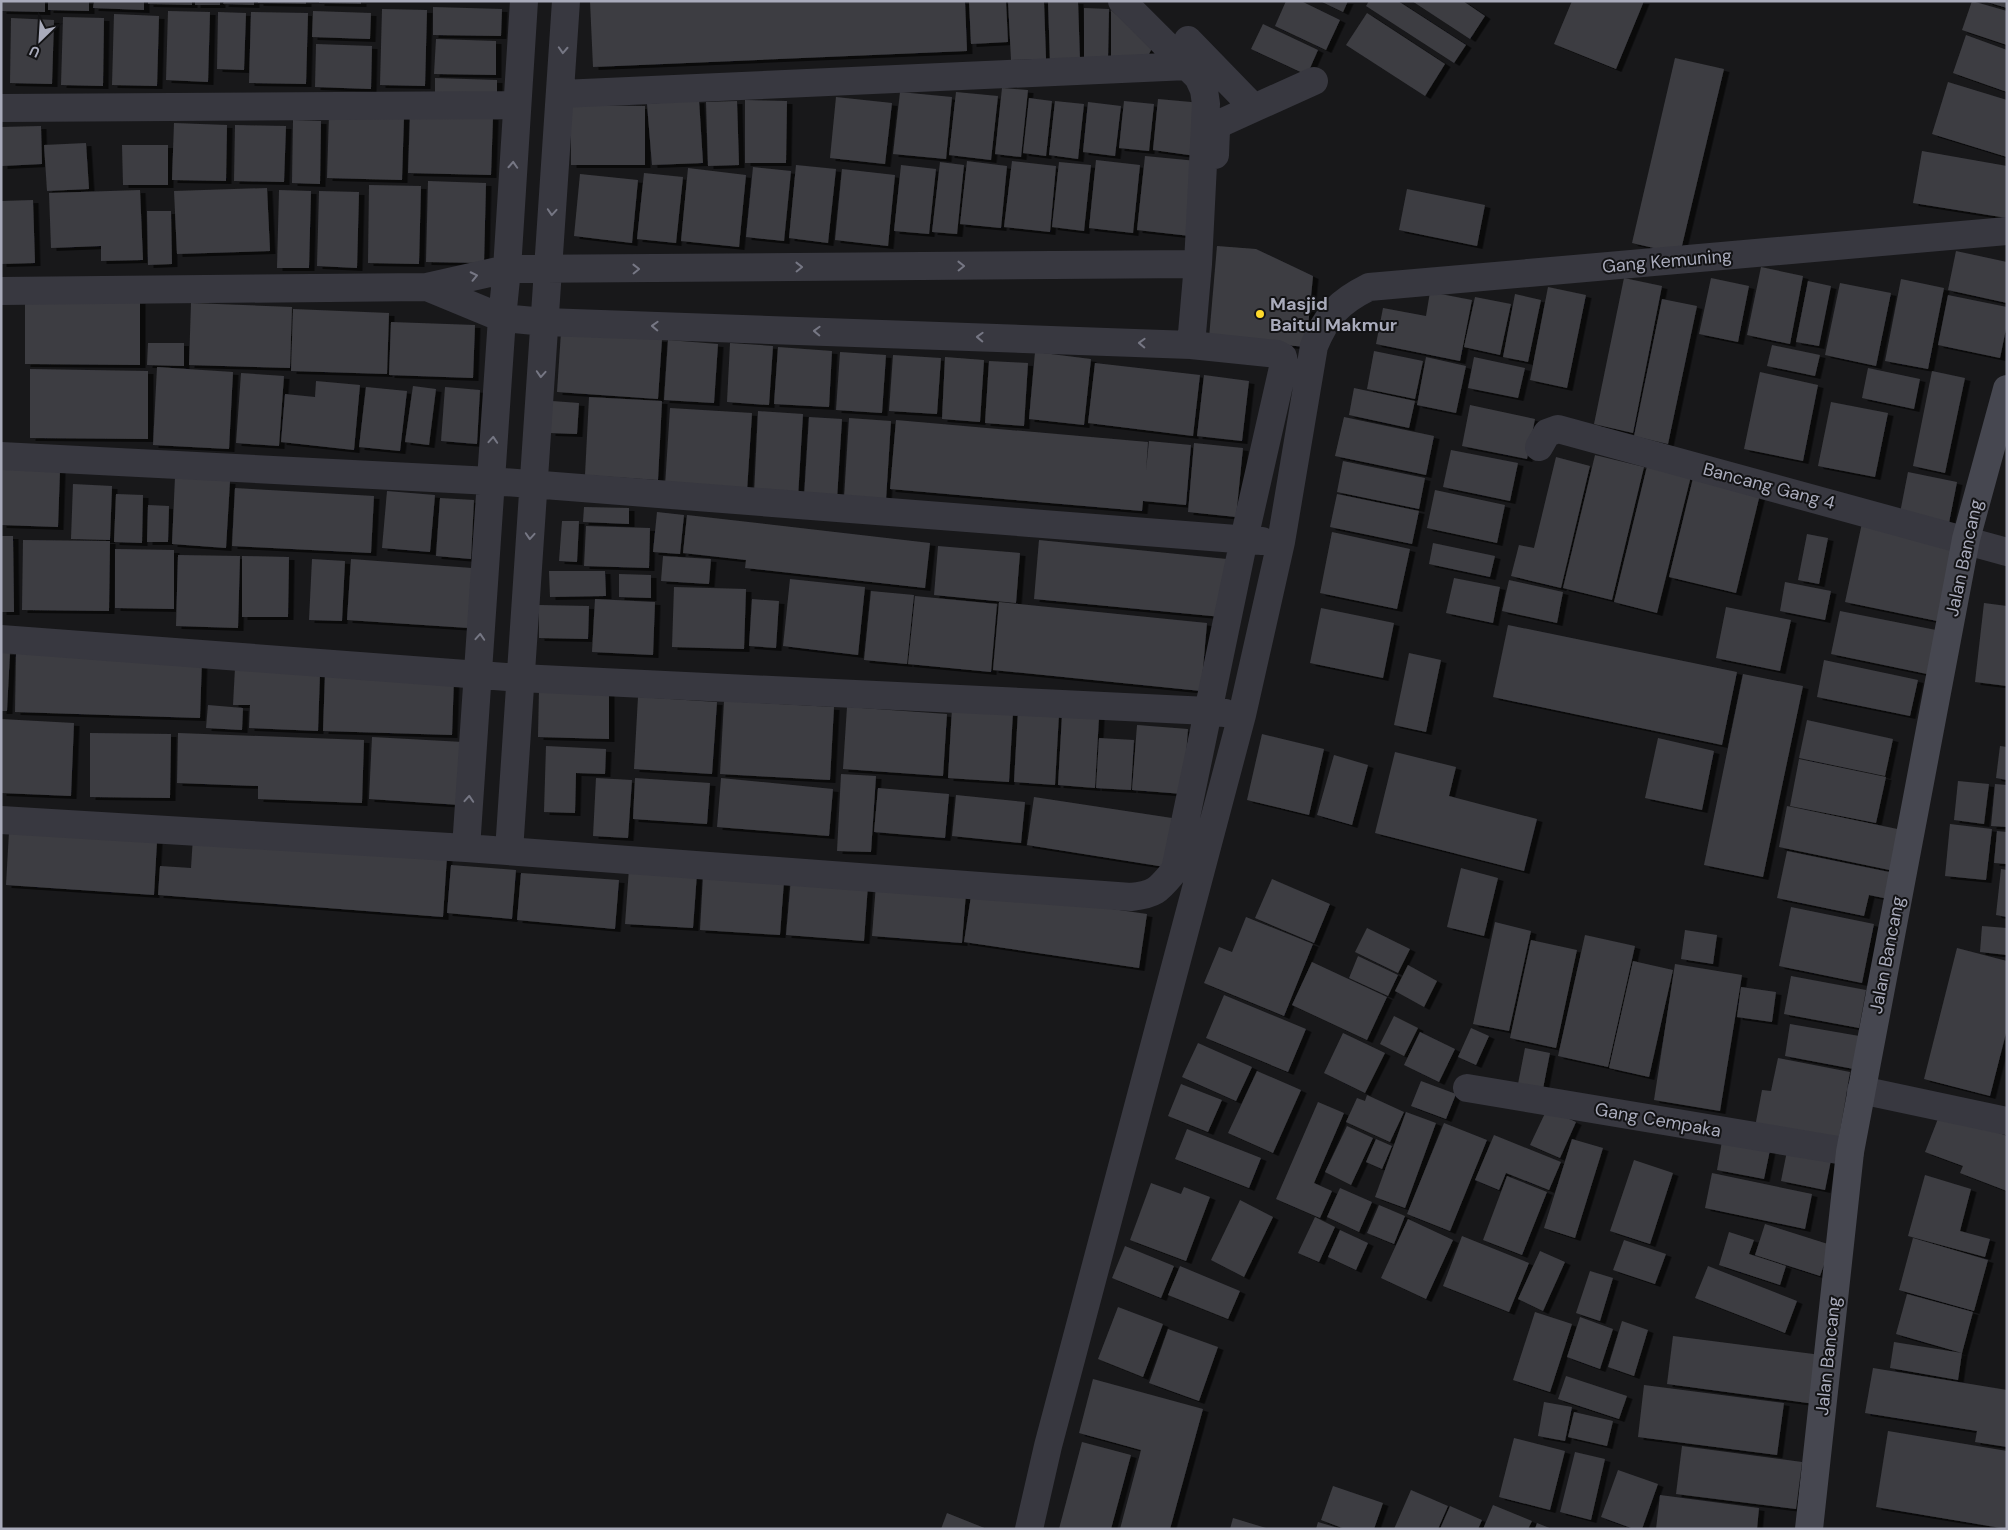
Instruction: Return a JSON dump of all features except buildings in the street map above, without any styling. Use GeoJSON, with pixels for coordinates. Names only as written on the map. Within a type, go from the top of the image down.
{"type":"FeatureCollection","features":[{"type":"Feature","properties":{"kind":"street"},"geometry":{"type":"LineString","coordinates":[[466,848],[524,1]]}},
{"type":"Feature","properties":{"kind":"street"},"geometry":{"type":"LineString","coordinates":[[509,851],[566,1]]}},
{"type":"Feature","properties":{"kind":"street"},"geometry":{"type":"LineString","coordinates":[[1122,1],[1188,66],[1198,77],[1204,90],[1206,104],[1198,264],[1191,345]]}},
{"type":"Feature","properties":{"kind":"street"},"geometry":{"type":"LineString","coordinates":[[1148,1],[1254,108]]}},
{"type":"Feature","properties":{"kind":"street"},"geometry":{"type":"LineString","coordinates":[[561,94],[1188,66]]}},
{"type":"Feature","properties":{"kind":"street"},"geometry":{"type":"LineString","coordinates":[[1213,192],[1216,130],[1221,123],[1314,81]]}},
{"type":"Feature","properties":{"kind":"street"},"geometry":{"type":"LineString","coordinates":[[1,108],[517,105]]}},
{"type":"Feature","properties":{"kind":"street","name":"Gang Kemuning"},"geometry":{"type":"LineString","coordinates":[[1029,1529],[1050,1437],[1242,715],[1281,542],[1314,346],[1321,329],[1334,310],[1350,297],[1368,287],[2007,231]]}},
{"type":"Feature","properties":{"kind":"street"},"geometry":{"type":"LineString","coordinates":[[1,291],[427,287],[507,269],[1198,264]]}},
{"type":"Feature","properties":{"kind":"street"},"geometry":{"type":"LineString","coordinates":[[1,820],[466,848],[1121,896],[1148,895],[1160,888],[1174,870],[1244,540],[1284,363],[1282,357],[1277,354],[1191,345],[545,322],[502,318],[427,287]]}},
{"type":"Feature","properties":{"kind":"street","name":"Jalan Bancang"},"geometry":{"type":"LineString","coordinates":[[1809,1529],[1850,1152],[1966,540],[2007,389]]}},
{"type":"Feature","properties":{"kind":"street","name":"Bancang Gang 4"},"geometry":{"type":"LineString","coordinates":[[1539,447],[1547,432],[1558,428],[2007,552]]}},
{"type":"Feature","properties":{"kind":"street"},"geometry":{"type":"LineString","coordinates":[[1,456],[490,481],[1281,542]]}},
{"type":"Feature","properties":{"kind":"street"},"geometry":{"type":"LineString","coordinates":[[1,639],[520,678],[1208,711],[1242,715]]}},
{"type":"Feature","properties":{"kind":"street","name":"Gang Cempaka"},"geometry":{"type":"LineString","coordinates":[[1467,1088],[1850,1152]]}},
{"type":"Feature","properties":{"kind":"street"},"geometry":{"type":"LineString","coordinates":[[1861,1090],[2007,1121]]}},
{"type":"Feature","properties":{"kind":"place","name":"Masjid Baitul Makmur"},"geometry":{"type":"Point","coordinates":[1260,314]}}]}
